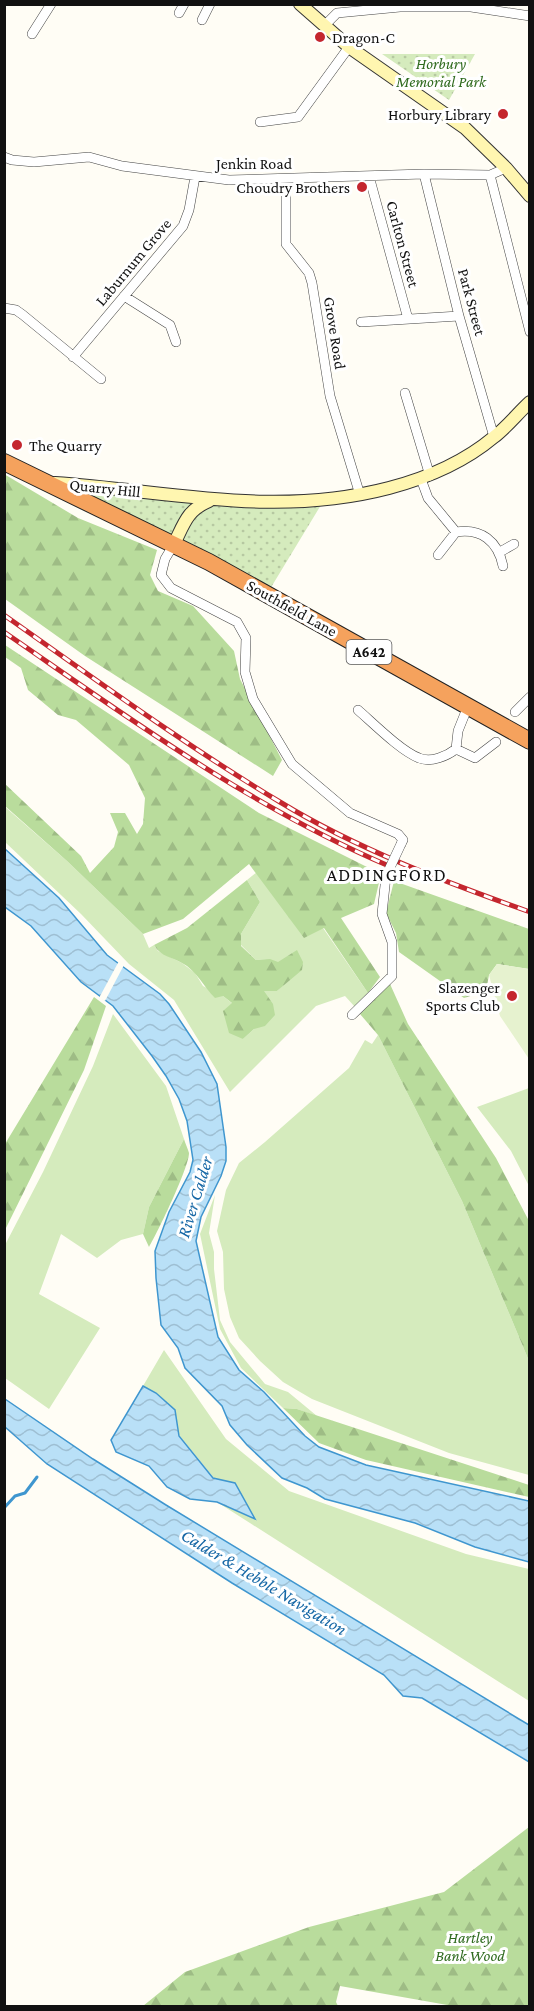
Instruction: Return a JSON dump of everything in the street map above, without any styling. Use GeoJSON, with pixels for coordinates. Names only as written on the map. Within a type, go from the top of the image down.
{"type":"FeatureCollection","features":[{"type":"Feature","properties":{"kind":"highway","name":"Quarry Hill"},"geometry":{"type":"LineString","coordinates":[[4,462],[50,483]]}},
{"type":"Feature","properties":{"kind":"highway","name":"Southfield Lane"},"geometry":{"type":"LineString","coordinates":[[50,483],[174,544],[530,741]]}},
{"type":"Feature","properties":{"kind":"main road"},"geometry":{"type":"LineString","coordinates":[[300,4],[349,47],[465,128],[527,189]]}},
{"type":"Feature","properties":{"kind":"main road","name":"Quarry Hill"},"geometry":{"type":"LineString","coordinates":[[50,483],[210,500],[280,503],[360,495],[425,478],[461,460],[494,437],[530,402]]}},
{"type":"Feature","properties":{"kind":"main road"},"geometry":{"type":"LineString","coordinates":[[174,544],[188,515],[196,506],[210,500]]}},
{"type":"Feature","properties":{"kind":"street"},"geometry":{"type":"LineString","coordinates":[[32,34],[51,4]]}},
{"type":"Feature","properties":{"kind":"street"},"geometry":{"type":"LineString","coordinates":[[202,20],[210,4]]}},
{"type":"Feature","properties":{"kind":"street"},"geometry":{"type":"LineString","coordinates":[[325,25],[337,13],[400,7],[471,7],[530,16]]}},
{"type":"Feature","properties":{"kind":"street"},"geometry":{"type":"LineString","coordinates":[[260,122],[298,117],[349,47]]}},
{"type":"Feature","properties":{"kind":"street","name":"Jenkin Road"},"geometry":{"type":"LineString","coordinates":[[4,157],[34,162],[90,157],[122,166],[229,180],[424,174],[490,175],[506,168]]}},
{"type":"Feature","properties":{"kind":"street","name":"Park Street"},"geometry":{"type":"LineString","coordinates":[[424,174],[459,316],[494,437]]}},
{"type":"Feature","properties":{"kind":"street"},"geometry":{"type":"LineString","coordinates":[[490,175],[530,332]]}},
{"type":"Feature","properties":{"kind":"street","name":"Carlton Street"},"geometry":{"type":"LineString","coordinates":[[369,176],[408,319]]}},
{"type":"Feature","properties":{"kind":"street","name":"Laburnum Grove"},"geometry":{"type":"LineString","coordinates":[[73,357],[183,226],[189,210],[195,177]]}},
{"type":"Feature","properties":{"kind":"street","name":"Grove Road"},"geometry":{"type":"LineString","coordinates":[[286,178],[286,244],[309,273],[312,283],[330,396],[360,495]]}},
{"type":"Feature","properties":{"kind":"street"},"geometry":{"type":"LineString","coordinates":[[124,296],[170,325],[176,342]]}},
{"type":"Feature","properties":{"kind":"street"},"geometry":{"type":"LineString","coordinates":[[4,309],[11,308],[23,315],[101,379]]}},
{"type":"Feature","properties":{"kind":"street"},"geometry":{"type":"LineString","coordinates":[[361,322],[459,316]]}},
{"type":"Feature","properties":{"kind":"street"},"geometry":{"type":"LineString","coordinates":[[405,393],[413,418],[428,498],[456,532]]}},
{"type":"Feature","properties":{"kind":"street"},"geometry":{"type":"LineString","coordinates":[[413,418],[424,414]]}},
{"type":"Feature","properties":{"kind":"street"},"geometry":{"type":"LineString","coordinates":[[438,555],[456,532],[483,534],[500,552],[503,566]]}},
{"type":"Feature","properties":{"kind":"street"},"geometry":{"type":"LineString","coordinates":[[174,544],[165,559],[161,575],[171,588],[237,622],[246,638],[246,672],[253,699],[292,764],[350,813],[398,834],[403,840],[386,876],[382,914],[392,942],[392,976],[351,1016]]}},
{"type":"Feature","properties":{"kind":"street"},"geometry":{"type":"LineString","coordinates":[[500,552],[514,544]]}},
{"type":"Feature","properties":{"kind":"street"},"geometry":{"type":"LineString","coordinates":[[515,712],[530,697]]}},
{"type":"Feature","properties":{"kind":"street"},"geometry":{"type":"LineString","coordinates":[[358,710],[398,744],[421,759],[446,757],[456,749],[458,731],[468,706]]}},
{"type":"Feature","properties":{"kind":"street"},"geometry":{"type":"LineString","coordinates":[[456,749],[475,758],[496,742]]}},
{"type":"Feature","properties":{"kind":"green space","name":"Horbury Memorial Park"},"geometry":{"type":"Polygon","coordinates":[[[382,54],[475,54],[449,100],[382,54]]]}},
{"type":"Feature","properties":{"kind":"green space"},"geometry":{"type":"Polygon","coordinates":[[[4,474],[78,518],[157,550],[150,575],[158,591],[193,606],[234,651],[240,679],[282,760],[273,776],[85,656],[5,599],[4,474]]]}},
{"type":"Feature","properties":{"kind":"green space"},"geometry":{"type":"Polygon","coordinates":[[[50,483],[210,500],[324,500],[267,594],[50,483]]]}},
{"type":"Feature","properties":{"kind":"green space"},"geometry":{"type":"Polygon","coordinates":[[[5,645],[259,813],[381,874],[374,904],[341,918],[380,977],[368,993],[324,928],[304,938],[249,864],[183,919],[143,934],[67,861],[5,806],[4,783],[81,856],[90,873],[114,847],[118,832],[110,813],[125,813],[137,834],[143,824],[145,798],[129,765],[76,720],[58,715],[28,690],[21,668],[5,657],[5,645]]]}},
{"type":"Feature","properties":{"kind":"green space"},"geometry":{"type":"Polygon","coordinates":[[[4,806],[67,861],[143,934],[149,948],[154,945],[158,951],[182,963],[195,973],[203,986],[233,1004],[243,1039],[254,1029],[264,991],[277,991],[289,980],[276,963],[256,960],[241,945],[241,934],[260,902],[247,880],[257,872],[323,928],[368,993],[355,1007],[345,996],[316,1006],[230,1092],[174,1000],[129,964],[81,914],[5,842],[4,806]]]}},
{"type":"Feature","properties":{"kind":"green space"},"geometry":{"type":"Polygon","coordinates":[[[247,880],[260,902],[241,934],[241,946],[256,960],[270,959],[278,962],[297,950],[303,962],[302,970],[277,991],[264,991],[273,1004],[275,1015],[265,1026],[254,1029],[243,1039],[229,1033],[223,1011],[232,1003],[223,996],[215,998],[192,970],[163,954],[154,945],[187,928],[247,880]]]}},
{"type":"Feature","properties":{"kind":"green space"},"geometry":{"type":"Polygon","coordinates":[[[394,881],[529,929],[529,969],[497,964],[489,975],[486,991],[464,998],[399,952],[396,933],[386,913],[394,881]]]}},
{"type":"Feature","properties":{"kind":"green space","name":"Slazenger Sports Club"},"geometry":{"type":"Polygon","coordinates":[[[497,964],[529,969],[529,1059],[500,1016],[489,975],[497,964]]]}},
{"type":"Feature","properties":{"kind":"green space"},"geometry":{"type":"Polygon","coordinates":[[[390,984],[408,1024],[496,1158],[529,1221],[529,1361],[462,1201],[378,1035],[360,1014],[390,984]]]}},
{"type":"Feature","properties":{"kind":"green space"},"geometry":{"type":"Polygon","coordinates":[[[94,997],[106,1006],[84,1070],[5,1230],[5,1144],[94,997]]]}},
{"type":"Feature","properties":{"kind":"green space"},"geometry":{"type":"Polygon","coordinates":[[[113,1014],[166,1086],[184,1139],[149,1207],[143,1234],[121,1240],[97,1258],[61,1234],[39,1294],[100,1328],[49,1409],[5,1378],[5,1245],[43,1172],[93,1066],[113,1014]]]}},
{"type":"Feature","properties":{"kind":"green space"},"geometry":{"type":"Polygon","coordinates":[[[378,1035],[462,1201],[529,1361],[529,1475],[449,1453],[312,1399],[283,1382],[260,1361],[239,1338],[230,1317],[224,1289],[223,1252],[217,1231],[226,1190],[239,1163],[349,1068],[365,1040],[372,1044],[378,1035]]]}},
{"type":"Feature","properties":{"kind":"green space"},"geometry":{"type":"Polygon","coordinates":[[[530,1088],[529,1186],[511,1151],[477,1107],[530,1088]]]}},
{"type":"Feature","properties":{"kind":"green space"},"geometry":{"type":"Polygon","coordinates":[[[184,1139],[189,1153],[188,1160],[149,1247],[143,1234],[149,1207],[184,1139]]]}},
{"type":"Feature","properties":{"kind":"green space"},"geometry":{"type":"Polygon","coordinates":[[[215,1195],[209,1233],[214,1252],[220,1320],[230,1342],[265,1384],[288,1392],[317,1416],[297,1409],[283,1408],[241,1368],[220,1329],[200,1234],[215,1195]]]}},
{"type":"Feature","properties":{"kind":"green space"},"geometry":{"type":"Polygon","coordinates":[[[164,1350],[226,1439],[289,1491],[466,1554],[529,1569],[529,1701],[217,1502],[254,1519],[214,1478],[179,1435],[175,1410],[143,1386],[164,1350]]]}},
{"type":"Feature","properties":{"kind":"green space"},"geometry":{"type":"Polygon","coordinates":[[[283,1408],[297,1409],[529,1485],[529,1497],[366,1460],[319,1443],[283,1408]]]}},
{"type":"Feature","properties":{"kind":"green space","name":"Hartley Bank Wood"},"geometry":{"type":"Polygon","coordinates":[[[529,1827],[529,2006],[453,2006],[340,1986],[336,2002],[338,2006],[143,2006],[185,1972],[309,1927],[444,1892],[529,1827]]]}},
{"type":"Feature","properties":{"kind":"water","name":"River Calder"},"geometry":{"type":"Polygon","coordinates":[[[4,848],[59,898],[107,955],[160,994],[201,1052],[217,1084],[226,1161],[201,1217],[196,1241],[218,1337],[239,1370],[319,1447],[366,1465],[529,1501],[529,1562],[475,1547],[415,1523],[325,1499],[307,1488],[282,1478],[247,1445],[230,1425],[222,1406],[185,1368],[178,1348],[161,1325],[155,1251],[169,1212],[190,1172],[193,1160],[187,1121],[179,1099],[166,1076],[113,1006],[81,982],[31,926],[5,907],[4,848]]]}},
{"type":"Feature","properties":{"kind":"water"},"geometry":{"type":"Polygon","coordinates":[[[143,1386],[156,1393],[175,1410],[179,1436],[213,1478],[235,1483],[255,1519],[217,1502],[190,1499],[167,1487],[149,1466],[116,1452],[111,1440],[143,1386]]]}},
{"type":"Feature","properties":{"kind":"water","name":"Calder & Hebble Navigation"},"geometry":{"type":"Polygon","coordinates":[[[5,1399],[166,1505],[529,1725],[529,1762],[422,1698],[403,1696],[384,1675],[232,1583],[47,1464],[5,1427],[5,1399]]]}},
{"type":"Feature","properties":{"kind":"pier"},"geometry":{"type":"Polygon","coordinates":[[[119,961],[124,965],[105,1001],[99,998],[119,961]]]}},
{"type":"Feature","properties":{"kind":"waterway"},"geometry":{"type":"LineString","coordinates":[[4,1508],[15,1496],[25,1493],[37,1477]]}},
{"type":"Feature","properties":{"kind":"railway"},"geometry":{"type":"LineString","coordinates":[[4,615],[175,735],[309,819],[371,850],[466,889],[530,912]]}},
{"type":"Feature","properties":{"kind":"railway"},"geometry":{"type":"LineString","coordinates":[[4,632],[191,759],[287,816],[389,866]]}},
{"type":"Feature","properties":{"kind":"place","name":"Dragon-C"},"geometry":{"type":"Point","coordinates":[320,37]}},
{"type":"Feature","properties":{"kind":"place","name":"Horbury Library"},"geometry":{"type":"Point","coordinates":[503,114]}},
{"type":"Feature","properties":{"kind":"place","name":"Choudry Brothers"},"geometry":{"type":"Point","coordinates":[362,187]}},
{"type":"Feature","properties":{"kind":"place","name":"The Quarry"},"geometry":{"type":"Point","coordinates":[17,445]}},
{"type":"Feature","properties":{"kind":"place","name":"Slazenger Sports Club"},"geometry":{"type":"Point","coordinates":[512,996]}},
{"type":"Feature","properties":{"kind":"district","name":"ADDINGFORD"},"geometry":{"type":"Point","coordinates":[387,875]}}]}
